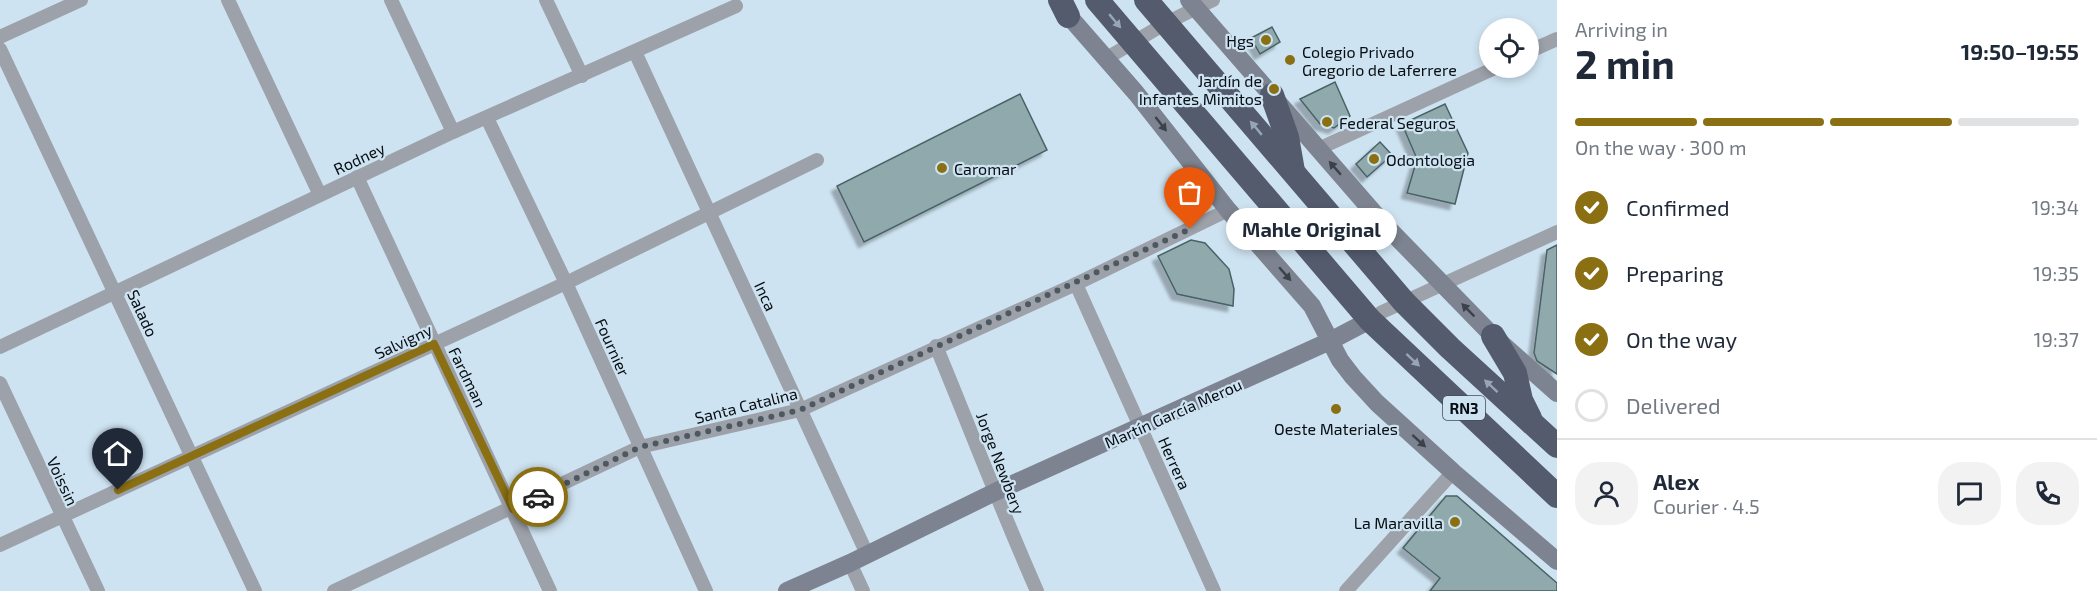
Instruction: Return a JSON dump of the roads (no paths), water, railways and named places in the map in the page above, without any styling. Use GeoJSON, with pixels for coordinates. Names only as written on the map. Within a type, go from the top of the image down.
{"type":"FeatureCollection","features":[{"type":"Feature","properties":{"kind":"highway","name":"RN3"},"geometry":{"type":"LineString","coordinates":[[1097,0],[1370,320],[1557,496]]}},
{"type":"Feature","properties":{"kind":"highway","name":"RN3"},"geometry":{"type":"LineString","coordinates":[[1146,0],[1404,302],[1557,446]]}},
{"type":"Feature","properties":{"kind":"highway"},"geometry":{"type":"LineString","coordinates":[[1272,95],[1287,137],[1294,173]]}},
{"type":"Feature","properties":{"kind":"highway"},"geometry":{"type":"LineString","coordinates":[[1493,336],[1515,374],[1521,400],[1534,426]]}},
{"type":"Feature","properties":{"kind":"street"},"geometry":{"type":"LineString","coordinates":[[0,37],[81,0]]}},
{"type":"Feature","properties":{"kind":"street"},"geometry":{"type":"LineString","coordinates":[[228,0],[320,195]]}},
{"type":"Feature","properties":{"kind":"street"},"geometry":{"type":"LineString","coordinates":[[391,0],[453,132]]}},
{"type":"Feature","properties":{"kind":"street"},"geometry":{"type":"LineString","coordinates":[[546,0],[582,76]]}},
{"type":"Feature","properties":{"kind":"street"},"geometry":{"type":"LineString","coordinates":[[1107,58],[1166,23],[1192,4],[1213,0]]}},
{"type":"Feature","properties":{"kind":"street"},"geometry":{"type":"LineString","coordinates":[[1192,4],[1381,221],[1493,336],[1557,393]]}},
{"type":"Feature","properties":{"kind":"street","name":"Rodney"},"geometry":{"type":"LineString","coordinates":[[0,347],[453,132],[736,6]]}},
{"type":"Feature","properties":{"kind":"street"},"geometry":{"type":"LineString","coordinates":[[1061,6],[1107,58],[1228,210],[1312,306],[1340,360],[1377,403],[1557,561]]}},
{"type":"Feature","properties":{"kind":"street"},"geometry":{"type":"LineString","coordinates":[[1539,47],[1557,39]]}},
{"type":"Feature","properties":{"kind":"street","name":"Salado"},"geometry":{"type":"LineString","coordinates":[[0,49],[255,591]]}},
{"type":"Feature","properties":{"kind":"street","name":"Inca"},"geometry":{"type":"LineString","coordinates":[[635,52],[867,554]]}},
{"type":"Feature","properties":{"kind":"street"},"geometry":{"type":"LineString","coordinates":[[1318,149],[1479,75]]}},
{"type":"Feature","properties":{"kind":"street","name":"Fournier"},"geometry":{"type":"LineString","coordinates":[[487,118],[566,283],[706,591]]}},
{"type":"Feature","properties":{"kind":"street","name":"Salvigny"},"geometry":{"type":"LineString","coordinates":[[0,545],[566,283],[817,160]]}},
{"type":"Feature","properties":{"kind":"street","name":"Fardman"},"geometry":{"type":"LineString","coordinates":[[357,177],[550,591]]}},
{"type":"Feature","properties":{"kind":"street","name":"Santa Catalina"},"geometry":{"type":"LineString","coordinates":[[334,591],[513,509],[640,447],[800,410],[1076,284],[1228,210]]}},
{"type":"Feature","properties":{"kind":"street","name":"Martín García Merou"},"geometry":{"type":"LineString","coordinates":[[787,591],[995,492],[1330,341],[1404,302],[1557,232]]}},
{"type":"Feature","properties":{"kind":"street","name":"Herrera"},"geometry":{"type":"LineString","coordinates":[[1076,284],[1214,591]]}},
{"type":"Feature","properties":{"kind":"street","name":"Jorge Newbery"},"geometry":{"type":"LineString","coordinates":[[936,346],[1037,591]]}},
{"type":"Feature","properties":{"kind":"street","name":"Voissin"},"geometry":{"type":"LineString","coordinates":[[0,383],[98,591]]}},
{"type":"Feature","properties":{"kind":"street"},"geometry":{"type":"LineString","coordinates":[[1346,591],[1453,472]]}},
{"type":"Feature","properties":{"kind":"street"},"geometry":{"type":"LineString","coordinates":[[850,563],[863,591]]}},
{"type":"Feature","properties":{"kind":"place","name":"Hgs"},"geometry":{"type":"Point","coordinates":[1266,40]}},
{"type":"Feature","properties":{"kind":"place","name":"Colegio Privado Gregorio de Laferrere"},"geometry":{"type":"Point","coordinates":[1290,60]}},
{"type":"Feature","properties":{"kind":"place","name":"Jardín de Infantes Mimitos"},"geometry":{"type":"Point","coordinates":[1274,89]}},
{"type":"Feature","properties":{"kind":"place","name":"Federal Seguros"},"geometry":{"type":"Point","coordinates":[1327,122]}},
{"type":"Feature","properties":{"kind":"place","name":"Odontologia"},"geometry":{"type":"Point","coordinates":[1374,159]}},
{"type":"Feature","properties":{"kind":"place","name":"Caromar"},"geometry":{"type":"Point","coordinates":[942,168]}},
{"type":"Feature","properties":{"kind":"place","name":"Mahle Original"},"geometry":{"type":"Point","coordinates":[1190,229]}},
{"type":"Feature","properties":{"kind":"place","name":"Oeste Materiales"},"geometry":{"type":"Point","coordinates":[1336,409]}},
{"type":"Feature","properties":{"kind":"place","name":"La Maravilla"},"geometry":{"type":"Point","coordinates":[1455,522]}}]}
